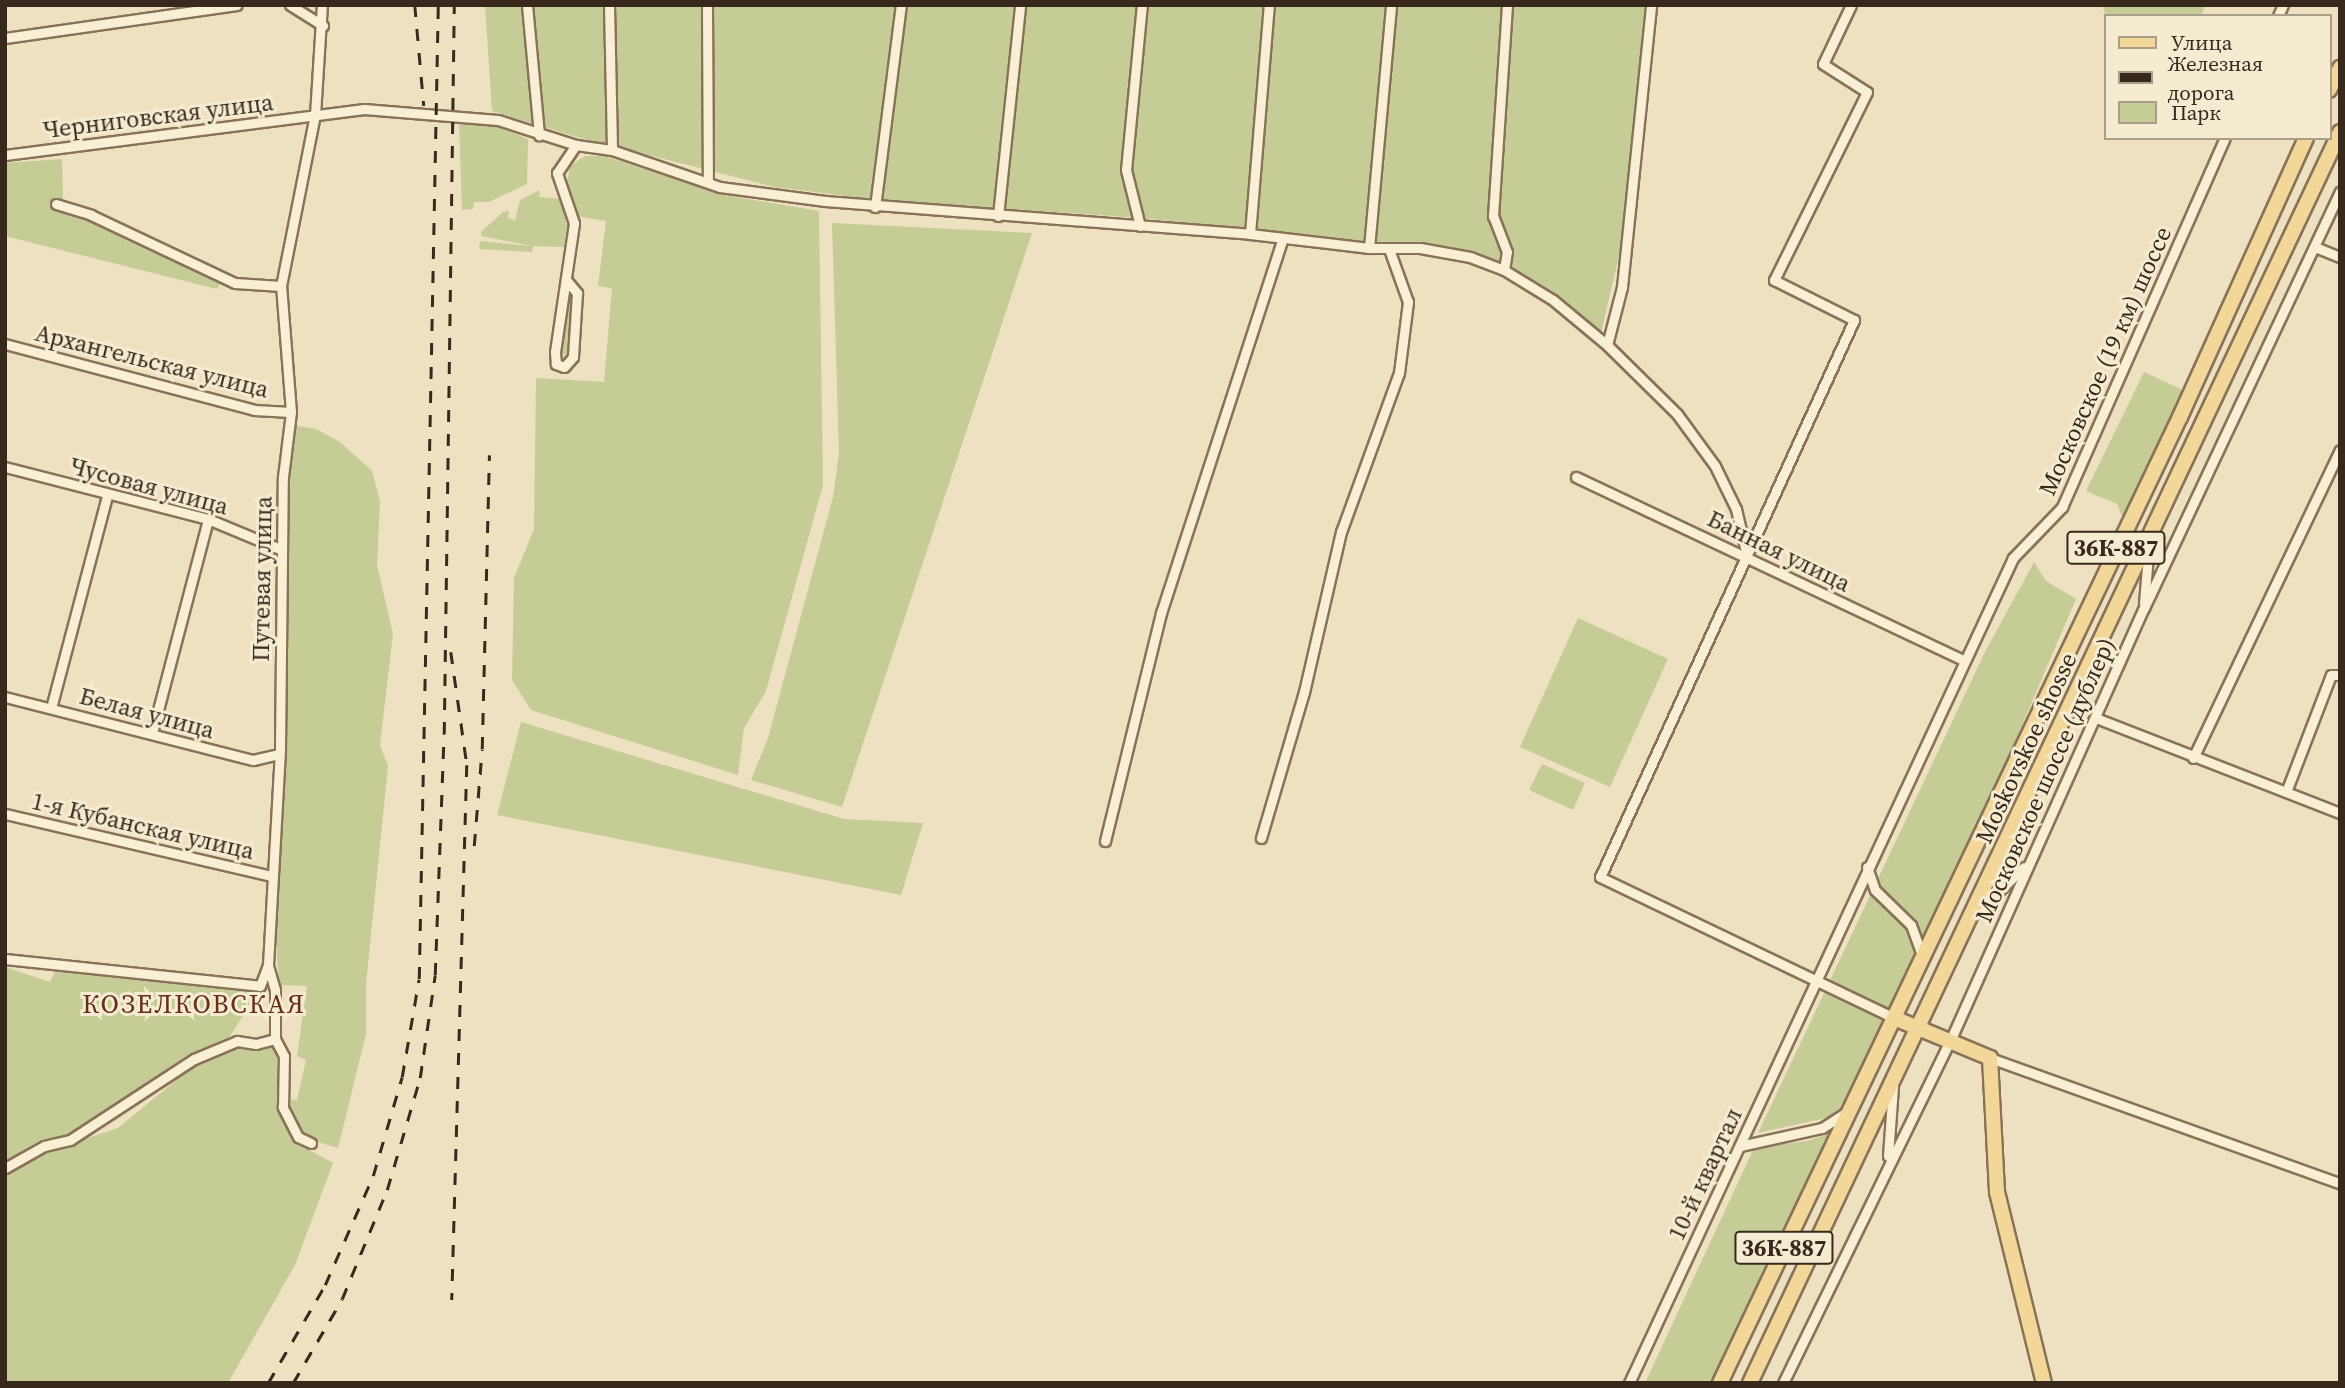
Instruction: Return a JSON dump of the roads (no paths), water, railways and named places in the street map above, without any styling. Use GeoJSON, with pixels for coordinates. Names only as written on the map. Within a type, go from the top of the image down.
{"type":"FeatureCollection","features":[{"type":"Feature","properties":{"kind":"main road"},"geometry":{"type":"LineString","coordinates":[[2331,86],[2340,68]]}},
{"type":"Feature","properties":{"kind":"main road","name":"Moskovskoe shosse"},"geometry":{"type":"LineString","coordinates":[[1750,1383],[1974,915],[2253,311],[2340,132]]}},
{"type":"Feature","properties":{"kind":"main road","name":"Moskovskoe shosse"},"geometry":{"type":"LineString","coordinates":[[1720,1383],[2233,304],[2305,140]]}},
{"type":"Feature","properties":{"kind":"main road"},"geometry":{"type":"LineString","coordinates":[[2247,272],[2252,285],[2268,282]]}},
{"type":"Feature","properties":{"kind":"main road"},"geometry":{"type":"LineString","coordinates":[[2233,304],[2246,300],[2253,311]]}},
{"type":"Feature","properties":{"kind":"main road"},"geometry":{"type":"LineString","coordinates":[[1894,1018],[1990,1058],[1997,1192],[2044,1383]]}},
{"type":"Feature","properties":{"kind":"street"},"geometry":{"type":"LineString","coordinates":[[5,38],[237,5]]}},
{"type":"Feature","properties":{"kind":"street"},"geometry":{"type":"LineString","coordinates":[[290,5],[323,26]]}},
{"type":"Feature","properties":{"kind":"street","name":"Путевая улица"},"geometry":{"type":"LineString","coordinates":[[311,1143],[298,1137],[283,1107],[284,1056],[275,1039],[275,990],[268,965],[271,876],[277,850],[280,549],[290,412],[281,286],[315,115],[323,26],[322,5]]}},
{"type":"Feature","properties":{"kind":"street"},"geometry":{"type":"LineString","coordinates":[[527,5],[539,135]]}},
{"type":"Feature","properties":{"kind":"street"},"geometry":{"type":"LineString","coordinates":[[609,5],[612,150]]}},
{"type":"Feature","properties":{"kind":"street"},"geometry":{"type":"LineString","coordinates":[[707,5],[708,182]]}},
{"type":"Feature","properties":{"kind":"street"},"geometry":{"type":"LineString","coordinates":[[875,207],[901,5]]}},
{"type":"Feature","properties":{"kind":"street"},"geometry":{"type":"LineString","coordinates":[[998,216],[1020,5]]}},
{"type":"Feature","properties":{"kind":"street"},"geometry":{"type":"LineString","coordinates":[[1140,226],[1126,170],[1142,5]]}},
{"type":"Feature","properties":{"kind":"street"},"geometry":{"type":"LineString","coordinates":[[1250,234],[1269,5]]}},
{"type":"Feature","properties":{"kind":"street"},"geometry":{"type":"LineString","coordinates":[[1369,248],[1391,5]]}},
{"type":"Feature","properties":{"kind":"street"},"geometry":{"type":"LineString","coordinates":[[1504,270],[1507,252],[1493,216],[1507,5]]}},
{"type":"Feature","properties":{"kind":"street"},"geometry":{"type":"LineString","coordinates":[[1607,345],[1629,239],[1651,5]]}},
{"type":"Feature","properties":{"kind":"street"},"geometry":{"type":"LineString","coordinates":[[1851,5],[1823,64],[1867,92],[1774,280],[1854,320],[1600,877],[1894,1018]]}},
{"type":"Feature","properties":{"kind":"street","name":"Черниговская улица"},"geometry":{"type":"LineString","coordinates":[[5,155],[364,109],[498,120],[576,145],[612,150],[708,182],[875,207],[1250,234],[1369,248],[1420,248],[1504,270],[1553,300],[1607,345],[1677,414],[1715,466],[1736,509],[1747,556]]}},
{"type":"Feature","properties":{"kind":"street","name":"Московское (19 км) шоссе"},"geometry":{"type":"LineString","coordinates":[[1867,867],[2013,558],[2062,508],[2224,140]]}},
{"type":"Feature","properties":{"kind":"street"},"geometry":{"type":"LineString","coordinates":[[567,281],[561,285],[555,352],[556,364],[564,367],[573,356],[577,293],[567,281],[574,223],[557,173],[576,145]]}},
{"type":"Feature","properties":{"kind":"street","name":"Московское шоссе (дублер)"},"geometry":{"type":"LineString","coordinates":[[1783,1383],[1888,1161],[1950,1041],[2027,864],[2144,608],[2340,192]]}},
{"type":"Feature","properties":{"kind":"street"},"geometry":{"type":"LineString","coordinates":[[55,204],[91,215],[235,283],[281,286]]}},
{"type":"Feature","properties":{"kind":"street"},"geometry":{"type":"LineString","coordinates":[[1105,841],[1161,613],[1283,238]]}},
{"type":"Feature","properties":{"kind":"street"},"geometry":{"type":"LineString","coordinates":[[2315,247],[2340,257]]}},
{"type":"Feature","properties":{"kind":"street"},"geometry":{"type":"LineString","coordinates":[[1261,838],[1304,692],[1341,532],[1399,373],[1408,302],[1389,249]]}},
{"type":"Feature","properties":{"kind":"street","name":"Архангельская улица"},"geometry":{"type":"LineString","coordinates":[[5,344],[254,410],[290,412]]}},
{"type":"Feature","properties":{"kind":"street"},"geometry":{"type":"LineString","coordinates":[[2193,758],[2340,450]]}},
{"type":"Feature","properties":{"kind":"street","name":"Чусовая улица"},"geometry":{"type":"LineString","coordinates":[[5,467],[107,496],[208,519],[280,549]]}},
{"type":"Feature","properties":{"kind":"street","name":"Банная улица"},"geometry":{"type":"LineString","coordinates":[[1576,477],[1964,660]]}},
{"type":"Feature","properties":{"kind":"street"},"geometry":{"type":"LineString","coordinates":[[51,708],[107,496]]}},
{"type":"Feature","properties":{"kind":"street"},"geometry":{"type":"LineString","coordinates":[[152,733],[208,519]]}},
{"type":"Feature","properties":{"kind":"street"},"geometry":{"type":"LineString","coordinates":[[2144,608],[2150,534]]}},
{"type":"Feature","properties":{"kind":"street"},"geometry":{"type":"LineString","coordinates":[[2286,792],[2332,675],[2340,675]]}},
{"type":"Feature","properties":{"kind":"street","name":"Белая улица"},"geometry":{"type":"LineString","coordinates":[[5,697],[253,760],[279,754]]}},
{"type":"Feature","properties":{"kind":"street"},"geometry":{"type":"LineString","coordinates":[[2096,718],[2340,813]]}},
{"type":"Feature","properties":{"kind":"street","name":"1-я Кубанская улица"},"geometry":{"type":"LineString","coordinates":[[5,814],[271,876]]}},
{"type":"Feature","properties":{"kind":"street"},"geometry":{"type":"LineString","coordinates":[[1974,915],[2027,864]]}},
{"type":"Feature","properties":{"kind":"street"},"geometry":{"type":"LineString","coordinates":[[1867,867],[1875,890],[1911,925],[1923,957]]}},
{"type":"Feature","properties":{"kind":"street","name":"10-й квартал"},"geometry":{"type":"LineString","coordinates":[[1629,1383],[1867,867]]}},
{"type":"Feature","properties":{"kind":"street"},"geometry":{"type":"LineString","coordinates":[[5,959],[260,986],[268,965]]}},
{"type":"Feature","properties":{"kind":"street"},"geometry":{"type":"LineString","coordinates":[[5,1168],[44,1146],[70,1140],[194,1059],[237,1041],[256,1044],[275,1039]]}},
{"type":"Feature","properties":{"kind":"street"},"geometry":{"type":"LineString","coordinates":[[1990,1058],[2340,1183]]}},
{"type":"Feature","properties":{"kind":"street"},"geometry":{"type":"LineString","coordinates":[[1888,1161],[1894,1082]]}},
{"type":"Feature","properties":{"kind":"street"},"geometry":{"type":"LineString","coordinates":[[1740,1146],[1822,1128],[1847,1112]]}},
{"type":"Feature","properties":{"kind":"railway"},"geometry":{"type":"LineString","coordinates":[[415,5],[424,106]]}},
{"type":"Feature","properties":{"kind":"railway"},"geometry":{"type":"LineString","coordinates":[[268,1383],[325,1285],[373,1176],[402,1077],[419,979],[438,5]]}},
{"type":"Feature","properties":{"kind":"railway"},"geometry":{"type":"LineString","coordinates":[[293,1383],[342,1299],[387,1190],[420,1078],[435,975],[444,734],[454,5]]}},
{"type":"Feature","properties":{"kind":"railway"},"geometry":{"type":"LineString","coordinates":[[474,846],[482,749],[489,455]]}},
{"type":"Feature","properties":{"kind":"railway"},"geometry":{"type":"LineString","coordinates":[[451,652],[467,765],[452,1300]]}},
{"type":"Feature","properties":{"kind":"district","name":"КОЗЕЛКОВСКАЯ"},"geometry":{"type":"Point","coordinates":[194,1005]}}]}
